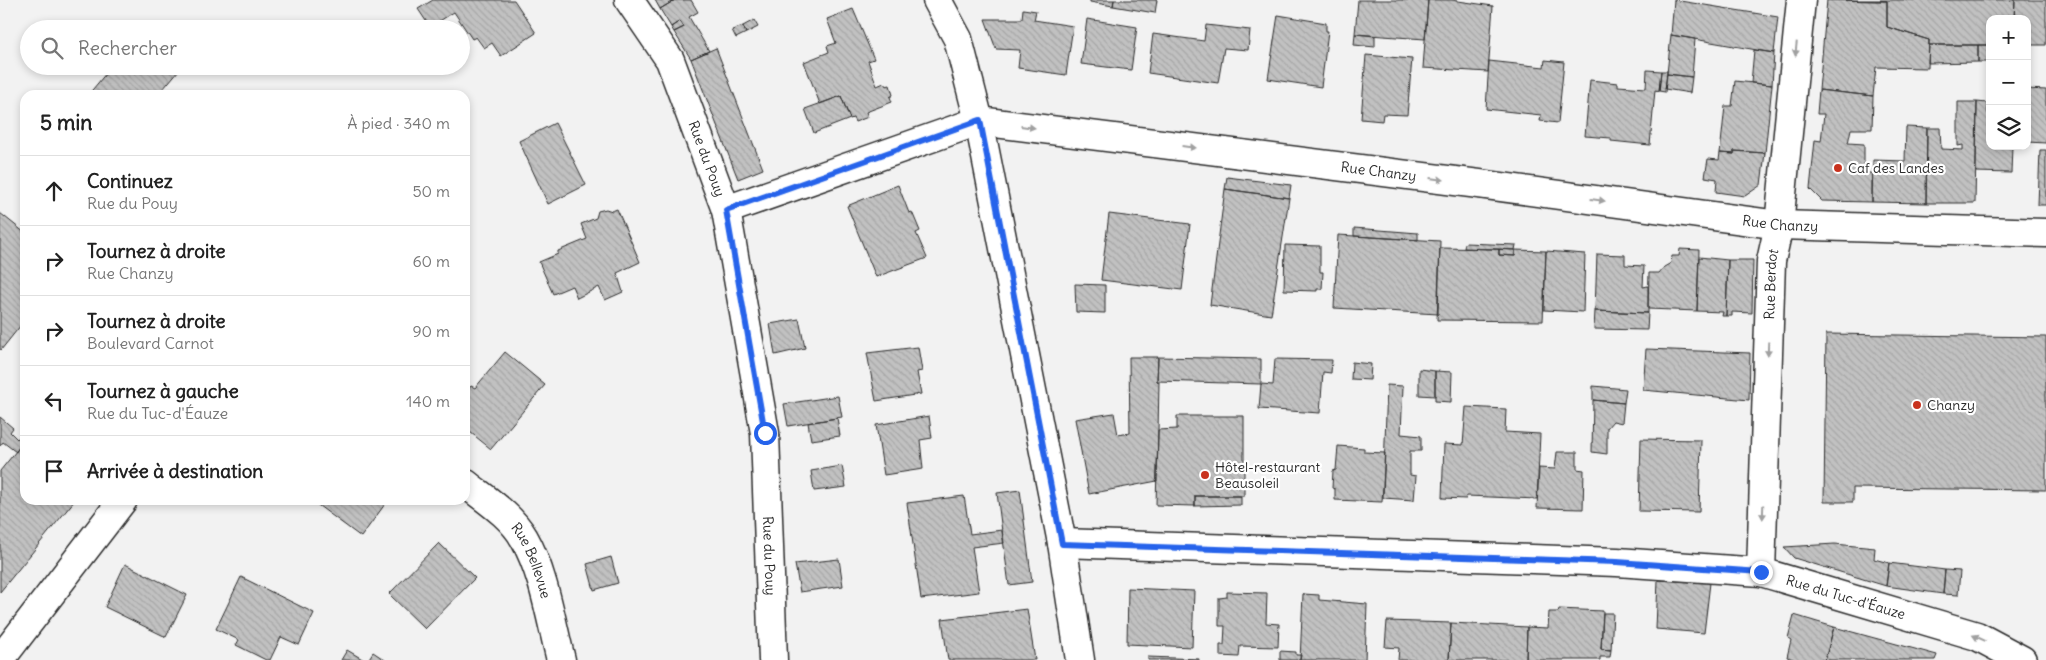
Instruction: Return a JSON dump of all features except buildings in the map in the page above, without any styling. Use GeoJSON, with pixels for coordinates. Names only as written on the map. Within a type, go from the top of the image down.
{"type":"FeatureCollection","features":[{"type":"Feature","properties":{"kind":"street","name":"Rue du Pouy"},"geometry":{"type":"LineString","coordinates":[[629,0],[670,60],[726,210],[765,433],[773,660]]}},
{"type":"Feature","properties":{"kind":"street"},"geometry":{"type":"LineString","coordinates":[[937,0],[958,39],[980,120],[1062,544],[1080,660]]}},
{"type":"Feature","properties":{"kind":"street","name":"Rue Berdot"},"geometry":{"type":"LineString","coordinates":[[1761,572],[1771,261],[1779,225],[1801,0]]}},
{"type":"Feature","properties":{"kind":"street","name":"Rue Chanzy"},"geometry":{"type":"LineString","coordinates":[[726,210],[980,120],[1488,185],[1779,225],[2046,233]]}},
{"type":"Feature","properties":{"kind":"street","name":"Rue Bellevue"},"geometry":{"type":"LineString","coordinates":[[470,487],[505,516],[524,537],[537,568],[561,660]]}},
{"type":"Feature","properties":{"kind":"street"},"geometry":{"type":"LineString","coordinates":[[0,660],[119,505]]}},
{"type":"Feature","properties":{"kind":"street","name":"Rue du Tuc-d'Éauze"},"geometry":{"type":"LineString","coordinates":[[1062,544],[1617,562],[1761,572],[1976,636],[2022,660]]}},
{"type":"Feature","properties":{"kind":"place","name":"Caf des Landes"},"geometry":{"type":"Point","coordinates":[1838,168]}},
{"type":"Feature","properties":{"kind":"place","name":"Chanzy"},"geometry":{"type":"Point","coordinates":[1917,405]}},
{"type":"Feature","properties":{"kind":"place","name":"Hôtel-restaurant Beausoleil"},"geometry":{"type":"Point","coordinates":[1205,475]}},
{"type":"Feature","properties":{"kind":"route"},"geometry":{"type":"LineString","coordinates":[[765,433],[726,210],[980,120],[1062,544],[1617,562],[1761,572]]}}]}
